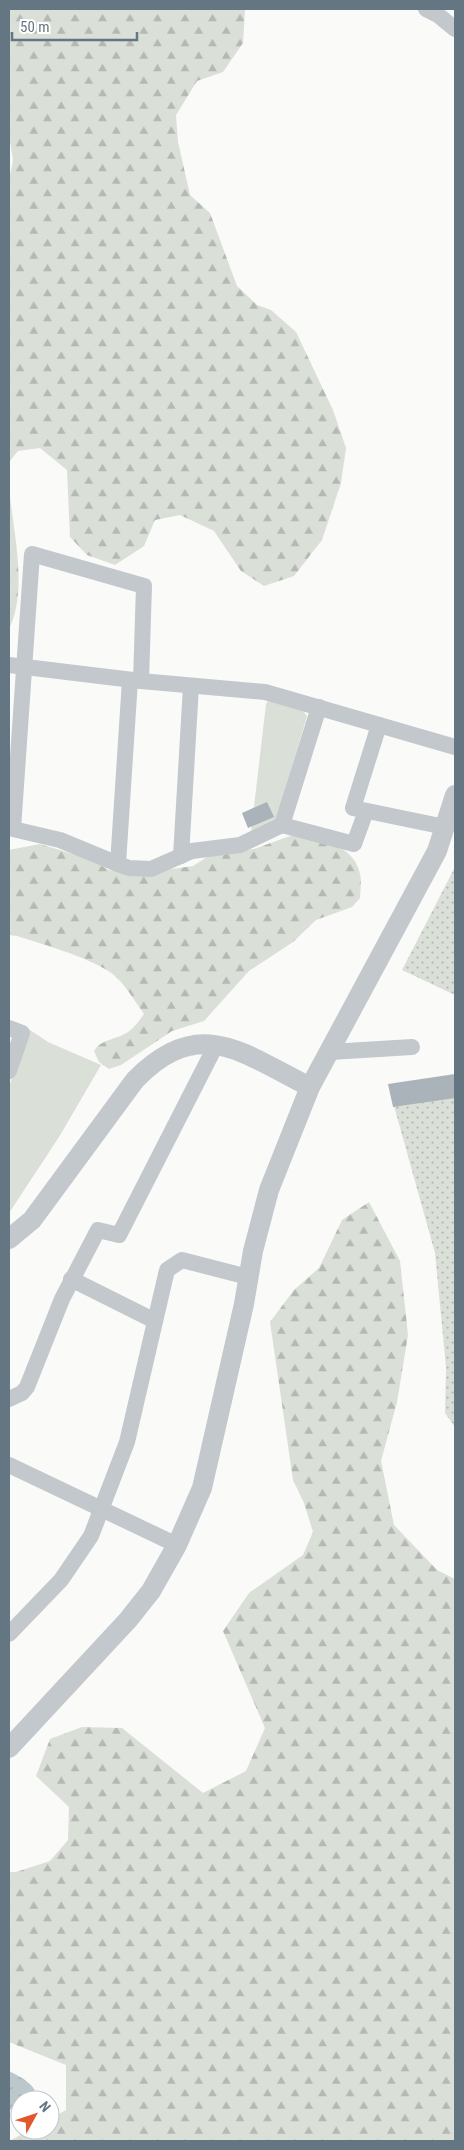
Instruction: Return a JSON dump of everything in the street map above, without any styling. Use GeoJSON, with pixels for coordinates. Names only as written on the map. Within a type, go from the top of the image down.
{"type":"FeatureCollection","features":[{"type":"Feature","properties":{"kind":"street"},"geometry":{"type":"LineString","coordinates":[[426,9],[438,15],[455,29]]}},
{"type":"Feature","properties":{"kind":"street"},"geometry":{"type":"LineString","coordinates":[[118,864],[144,586],[32,554],[16,666],[13,829],[60,840],[118,864],[129,868],[151,869],[192,851],[240,845],[282,825],[354,844],[366,811]]}},
{"type":"Feature","properties":{"kind":"street"},"geometry":{"type":"LineString","coordinates":[[16,666],[136,681],[264,692],[455,747]]}},
{"type":"Feature","properties":{"kind":"street"},"geometry":{"type":"LineString","coordinates":[[181,856],[191,686]]}},
{"type":"Feature","properties":{"kind":"street"},"geometry":{"type":"LineString","coordinates":[[282,825],[319,707]]}},
{"type":"Feature","properties":{"kind":"street"},"geometry":{"type":"LineString","coordinates":[[379,725],[353,808],[445,827]]}},
{"type":"Feature","properties":{"kind":"street"},"geometry":{"type":"LineString","coordinates":[[9,1748],[128,1620],[151,1591],[176,1545],[202,1488],[269,1190],[310,1087],[437,851],[455,795]]}},
{"type":"Feature","properties":{"kind":"street"},"geometry":{"type":"LineString","coordinates":[[9,1028],[22,1033],[9,1071]]}},
{"type":"Feature","properties":{"kind":"street"},"geometry":{"type":"LineString","coordinates":[[9,1239],[32,1220],[120,1099],[149,1066],[179,1047],[216,1044],[237,1051],[310,1087]]}},
{"type":"Feature","properties":{"kind":"street"},"geometry":{"type":"LineString","coordinates":[[9,1399],[22,1393],[27,1387],[72,1279],[98,1230],[119,1235],[216,1044]]}},
{"type":"Feature","properties":{"kind":"street"},"geometry":{"type":"LineString","coordinates":[[330,1052],[412,1046]]}},
{"type":"Feature","properties":{"kind":"street"},"geometry":{"type":"LineString","coordinates":[[9,1634],[62,1580],[91,1536],[127,1442],[166,1270],[182,1260],[248,1278]]}},
{"type":"Feature","properties":{"kind":"street"},"geometry":{"type":"LineString","coordinates":[[72,1279],[155,1321]]}},
{"type":"Feature","properties":{"kind":"street"},"geometry":{"type":"LineString","coordinates":[[9,1465],[176,1545]]}},
{"type":"Feature","properties":{"kind":"green space"},"geometry":{"type":"Polygon","coordinates":[[[9,9],[245,9],[243,43],[223,72],[197,81],[176,115],[178,142],[190,195],[210,213],[237,286],[257,305],[271,310],[296,332],[333,410],[346,448],[341,483],[322,540],[294,576],[264,586],[241,571],[214,531],[180,515],[155,520],[144,546],[115,565],[87,555],[70,537],[67,470],[40,448],[18,451],[9,462],[9,180],[13,160],[9,135],[9,9]]]}},
{"type":"Feature","properties":{"kind":"green space"},"geometry":{"type":"Polygon","coordinates":[[[9,485],[19,577],[15,613],[9,629],[9,485]]]}},
{"type":"Feature","properties":{"kind":"green space"},"geometry":{"type":"Polygon","coordinates":[[[268,701],[303,711],[307,716],[276,821],[251,832],[266,704],[268,701]]]}},
{"type":"Feature","properties":{"kind":"green space"},"geometry":{"type":"Polygon","coordinates":[[[293,835],[334,844],[351,856],[360,874],[360,898],[352,907],[316,920],[293,942],[249,971],[204,1021],[172,1031],[121,1065],[109,1069],[99,1062],[94,1051],[101,1044],[128,1032],[144,1014],[120,981],[100,966],[77,956],[9,935],[9,850],[40,844],[89,859],[109,870],[136,874],[193,866],[207,857],[224,852],[254,849],[293,835]]]}},
{"type":"Feature","properties":{"kind":"green space"},"geometry":{"type":"Polygon","coordinates":[[[455,867],[455,995],[402,970],[455,867]]]}},
{"type":"Feature","properties":{"kind":"green space"},"geometry":{"type":"Polygon","coordinates":[[[30,1030],[48,1042],[101,1065],[59,1137],[9,1213],[9,1087],[27,1032],[30,1030]]]}},
{"type":"Feature","properties":{"kind":"green space"},"geometry":{"type":"Polygon","coordinates":[[[455,1096],[455,1427],[445,1413],[446,1367],[435,1253],[394,1106],[455,1096]]]}},
{"type":"Feature","properties":{"kind":"green space"},"geometry":{"type":"Polygon","coordinates":[[[369,1202],[400,1261],[408,1335],[397,1402],[381,1461],[394,1525],[437,1570],[455,1579],[455,2141],[9,2141],[60,2140],[60,2113],[66,2110],[66,2065],[9,2042],[9,1872],[16,1872],[50,1861],[68,1840],[69,1807],[36,1776],[50,1739],[82,1727],[122,1728],[203,1793],[246,1771],[265,1728],[223,1631],[249,1593],[303,1555],[313,1532],[304,1503],[293,1480],[270,1322],[294,1290],[319,1268],[342,1220],[369,1202]]]}},
{"type":"Feature","properties":{"kind":"water"},"geometry":{"type":"Polygon","coordinates":[[[9,2071],[23,2079],[35,2090],[10,2090],[9,2110],[9,2071]]]}},
{"type":"Feature","properties":{"kind":"building"},"geometry":{"type":"Polygon","coordinates":[[[267,802],[274,817],[248,828],[242,813],[267,802]]]}},
{"type":"Feature","properties":{"kind":"building"},"geometry":{"type":"Polygon","coordinates":[[[455,1074],[455,1098],[393,1107],[388,1084],[455,1074]]]}}]}
